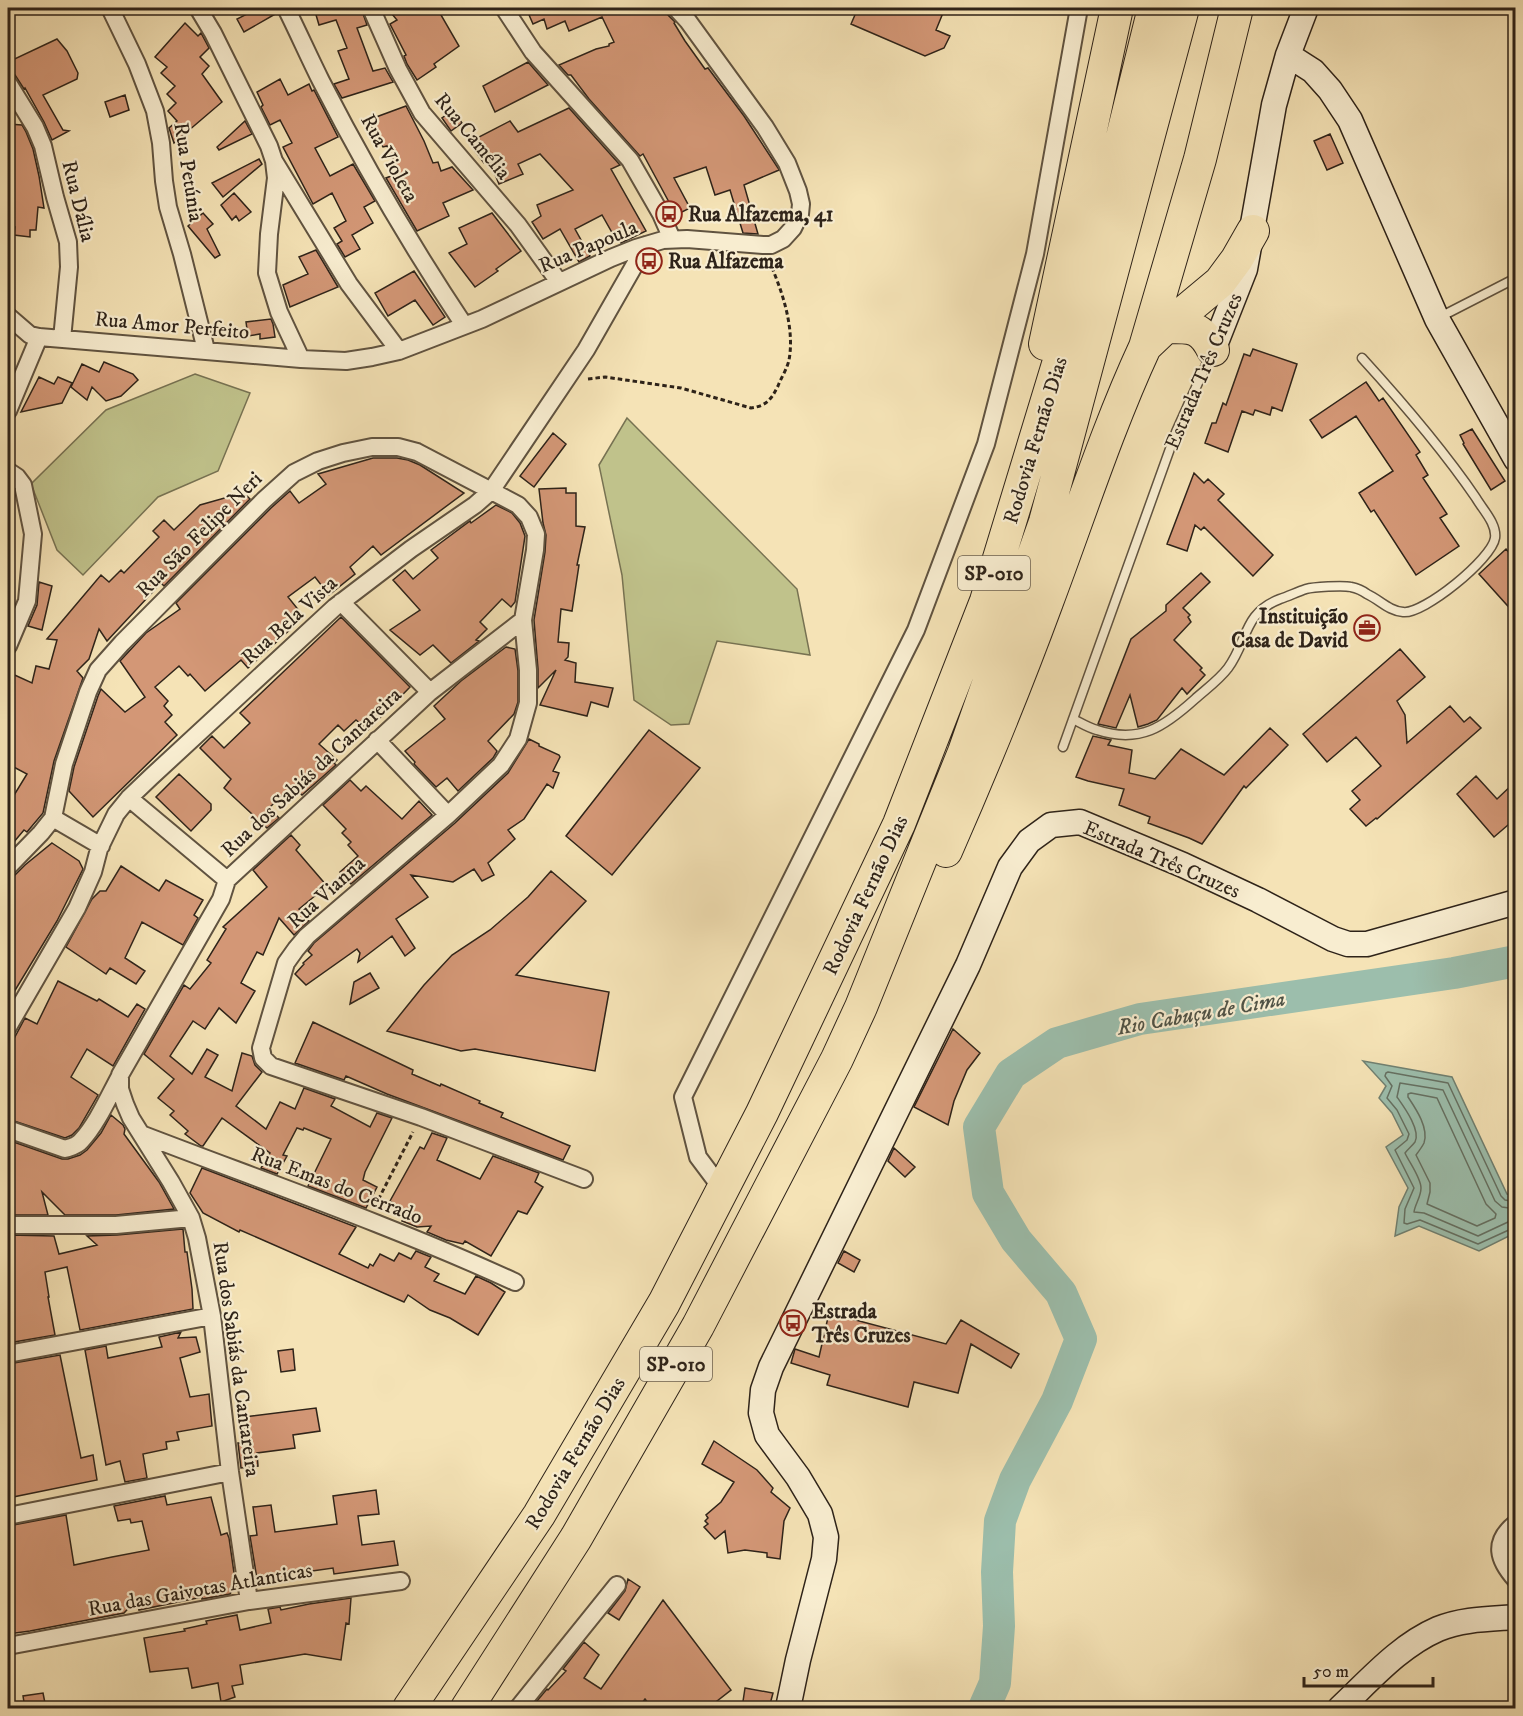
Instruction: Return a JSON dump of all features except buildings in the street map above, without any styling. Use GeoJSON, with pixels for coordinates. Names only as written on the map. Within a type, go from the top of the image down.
{"type":"FeatureCollection","features":[{"type":"Feature","properties":{"kind":"highway"},"geometry":{"type":"LineString","coordinates":[[980,616],[1041,364],[1118,8]]}},
{"type":"Feature","properties":{"kind":"highway","name":"Rodovia Fernão Dias"},"geometry":{"type":"LineString","coordinates":[[409,1708],[539,1515],[664,1303],[788,1060],[899,824],[986,601],[1100,226],[1154,8]]}},
{"type":"Feature","properties":{"kind":"highway","name":"Rodovia Fernão Dias"},"geometry":{"type":"LineString","coordinates":[[467,1708],[576,1538],[698,1326],[837,1059],[861,1007],[964,752],[1045,522],[1183,8]]}},
{"type":"Feature","properties":{"kind":"highway"},"geometry":{"type":"LineString","coordinates":[[1156,337],[1237,8]]}},
{"type":"Feature","properties":{"kind":"highway"},"geometry":{"type":"LineString","coordinates":[[861,1007],[896,962],[963,812],[1046,605],[1132,374],[1156,337],[1220,282],[1253,231]]}},
{"type":"Feature","properties":{"kind":"highway"},"geometry":{"type":"LineString","coordinates":[[1156,337],[1188,327],[1200,331],[1207,338],[1213,350]]}},
{"type":"Feature","properties":{"kind":"main road","name":"Estrada Três Cruzes"},"geometry":{"type":"LineString","coordinates":[[1213,350],[1245,269],[1274,105],[1288,55],[1306,8]]}},
{"type":"Feature","properties":{"kind":"main road"},"geometry":{"type":"LineString","coordinates":[[1288,55],[1312,70],[1330,90],[1350,120],[1437,319],[1515,459]]}},
{"type":"Feature","properties":{"kind":"main road","name":"Estrada Três Cruzes"},"geometry":{"type":"LineString","coordinates":[[788,1708],[824,1559],[826,1537],[820,1514],[798,1477],[767,1435],[760,1413],[763,1390],[771,1367],[968,965],[1010,867],[1029,841],[1051,825],[1080,822],[1183,865],[1347,944],[1367,944],[1515,902]]}},
{"type":"Feature","properties":{"kind":"main road"},"geometry":{"type":"LineString","coordinates":[[1340,1708],[1387,1663],[1438,1629],[1472,1620],[1515,1617]]}},
{"type":"Feature","properties":{"kind":"street","name":"Rua Petúnia"},"geometry":{"type":"LineString","coordinates":[[110,8],[137,64],[155,111],[168,207],[206,350]]}},
{"type":"Feature","properties":{"kind":"street"},"geometry":{"type":"LineString","coordinates":[[198,8],[213,33],[269,146],[274,161],[276,178],[267,273],[279,312],[301,359]]}},
{"type":"Feature","properties":{"kind":"street","name":"Rua Violeta"},"geometry":{"type":"LineString","coordinates":[[286,8],[361,155],[422,261],[464,325]]}},
{"type":"Feature","properties":{"kind":"street","name":"Rua Camélia"},"geometry":{"type":"LineString","coordinates":[[371,8],[398,69],[422,113],[511,217],[560,282]]}},
{"type":"Feature","properties":{"kind":"street"},"geometry":{"type":"LineString","coordinates":[[504,8],[533,52],[630,160],[656,204],[672,239]]}},
{"type":"Feature","properties":{"kind":"street"},"geometry":{"type":"LineString","coordinates":[[676,8],[688,21],[765,127],[787,163],[798,191],[801,204],[797,222],[783,239],[771,245],[763,245]]}},
{"type":"Feature","properties":{"kind":"street"},"geometry":{"type":"LineString","coordinates":[[722,1189],[698,1157],[683,1097],[915,630],[986,444],[1035,254],[1079,8]]}},
{"type":"Feature","properties":{"kind":"street","name":"Rua Dália"},"geometry":{"type":"LineString","coordinates":[[8,83],[43,147],[68,242],[69,267],[62,339]]}},
{"type":"Feature","properties":{"kind":"street"},"geometry":{"type":"LineString","coordinates":[[274,161],[349,284],[399,351]]}},
{"type":"Feature","properties":{"kind":"street","name":"Rua Papoula"},"geometry":{"type":"LineString","coordinates":[[301,359],[346,361],[399,351],[510,306],[611,258],[646,245],[672,239],[763,245]]}},
{"type":"Feature","properties":{"kind":"street"},"geometry":{"type":"LineString","coordinates":[[491,490],[586,350],[646,245]]}},
{"type":"Feature","properties":{"kind":"street"},"geometry":{"type":"LineString","coordinates":[[8,315],[30,335],[39,338],[8,411]]}},
{"type":"Feature","properties":{"kind":"street","name":"Rua Amor Perfeito"},"geometry":{"type":"LineString","coordinates":[[39,338],[301,359]]}},
{"type":"Feature","properties":{"kind":"street","name":"Rua São Felipe Neri"},"geometry":{"type":"LineString","coordinates":[[8,867],[41,833],[52,818],[64,764],[98,670],[189,575],[294,473],[318,461],[343,453],[372,447],[398,447],[417,453],[491,490]]}},
{"type":"Feature","properties":{"kind":"street"},"geometry":{"type":"LineString","coordinates":[[8,471],[23,485],[33,534],[27,602],[8,646]]}},
{"type":"Feature","properties":{"kind":"street","name":"Rua Bela Vista"},"geometry":{"type":"LineString","coordinates":[[8,1027],[77,908],[116,814],[129,798],[341,602],[419,543],[475,505],[491,490]]}},
{"type":"Feature","properties":{"kind":"street","name":"Rua Vianna"},"geometry":{"type":"LineString","coordinates":[[491,490],[518,505],[529,517],[536,534],[523,620],[528,670],[528,703],[518,739],[501,765],[448,815],[307,936],[296,949],[286,963],[261,1048],[263,1058],[271,1066],[421,1117],[584,1179]]}},
{"type":"Feature","properties":{"kind":"street"},"geometry":{"type":"LineString","coordinates":[[341,602],[430,692]]}},
{"type":"Feature","properties":{"kind":"street","name":"Rua dos Sabiás da Cantareira"},"geometry":{"type":"LineString","coordinates":[[249,1601],[230,1472],[212,1316],[197,1238],[191,1218],[124,1104],[120,1089],[120,1075],[221,899],[227,880],[430,692],[523,620]]}},
{"type":"Feature","properties":{"kind":"street"},"geometry":{"type":"LineString","coordinates":[[377,740],[448,815]]}},
{"type":"Feature","properties":{"kind":"street"},"geometry":{"type":"LineString","coordinates":[[129,798],[227,880]]}},
{"type":"Feature","properties":{"kind":"street"},"geometry":{"type":"LineString","coordinates":[[52,818],[101,846]]}},
{"type":"Feature","properties":{"kind":"street"},"geometry":{"type":"LineString","coordinates":[[8,1129],[65,1149],[73,1147],[91,1129],[120,1075]]}},
{"type":"Feature","properties":{"kind":"street","name":"Rua Emas do Cerrado"},"geometry":{"type":"LineString","coordinates":[[141,1134],[368,1221],[515,1282]]}},
{"type":"Feature","properties":{"kind":"street"},"geometry":{"type":"LineString","coordinates":[[8,1225],[116,1225],[191,1218]]}},
{"type":"Feature","properties":{"kind":"street"},"geometry":{"type":"LineString","coordinates":[[8,1354],[212,1316]]}},
{"type":"Feature","properties":{"kind":"street"},"geometry":{"type":"LineString","coordinates":[[8,1516],[230,1472]]}},
{"type":"Feature","properties":{"kind":"street"},"geometry":{"type":"LineString","coordinates":[[1515,1523],[1506,1531],[1499,1548],[1505,1567],[1515,1580]]}},
{"type":"Feature","properties":{"kind":"street","name":"Rua das Gaivotas Atlanticas"},"geometry":{"type":"LineString","coordinates":[[8,1646],[249,1601],[401,1581]]}},
{"type":"Feature","properties":{"kind":"street"},"geometry":{"type":"LineString","coordinates":[[518,1708],[616,1585]]}},
{"type":"Feature","properties":{"kind":"lane"},"geometry":{"type":"LineString","coordinates":[[1437,319],[1515,278]]}},
{"type":"Feature","properties":{"kind":"lane","name":"Estrada Três Cruzes"},"geometry":{"type":"LineString","coordinates":[[1063,747],[1176,432],[1213,350]]}},
{"type":"Feature","properties":{"kind":"lane"},"geometry":{"type":"LineString","coordinates":[[1073,719],[1097,730],[1122,735],[1139,735],[1155,729],[1179,713],[1227,670],[1255,615],[1268,603],[1308,589],[1350,587],[1368,594],[1390,609],[1404,613],[1414,611],[1449,590],[1486,556],[1495,539],[1494,525],[1456,468],[1411,411],[1362,358]]}},
{"type":"Feature","properties":{"kind":"path"},"geometry":{"type":"LineString","coordinates":[[564,381],[605,377],[681,388],[751,408],[762,406],[773,396],[789,362],[791,339],[782,291],[763,245]]}},
{"type":"Feature","properties":{"kind":"path"},"geometry":{"type":"LineString","coordinates":[[368,1221],[421,1117]]}},
{"type":"Feature","properties":{"kind":"green space"},"geometry":{"type":"Polygon","coordinates":[[[195,374],[250,393],[218,471],[158,497],[83,575],[57,550],[31,484],[106,410],[195,374]]]}},
{"type":"Feature","properties":{"kind":"green space"},"geometry":{"type":"Polygon","coordinates":[[[627,418],[797,589],[810,655],[717,641],[689,724],[671,725],[634,700],[622,575],[599,465],[627,418]]]}},
{"type":"Feature","properties":{"kind":"water"},"geometry":{"type":"Polygon","coordinates":[[[1363,1061],[1452,1077],[1507,1194],[1515,1196],[1515,1233],[1479,1251],[1419,1226],[1395,1236],[1399,1207],[1408,1188],[1386,1147],[1403,1135],[1392,1113],[1379,1098],[1386,1086],[1363,1061]]]}},
{"type":"Feature","properties":{"kind":"waterway","name":"Rio Cabuçu de Cima"},"geometry":{"type":"LineString","coordinates":[[984,1708],[995,1683],[999,1626],[997,1572],[1000,1521],[1015,1480],[1057,1401],[1081,1339],[1061,1293],[1016,1240],[988,1193],[979,1127],[1011,1074],[1057,1043],[1140,1019],[1454,973],[1516,961]]}},
{"type":"Feature","properties":{"kind":"place","name":"Rua Alfazema, 41"},"geometry":{"type":"Point","coordinates":[669,214]}},
{"type":"Feature","properties":{"kind":"place","name":"Rua Alfazema"},"geometry":{"type":"Point","coordinates":[649,261]}},
{"type":"Feature","properties":{"kind":"place","name":"Instituição Casa de David"},"geometry":{"type":"Point","coordinates":[1367,628]}},
{"type":"Feature","properties":{"kind":"place","name":"Estrada Três Cruzes"},"geometry":{"type":"Point","coordinates":[793,1323]}}]}
